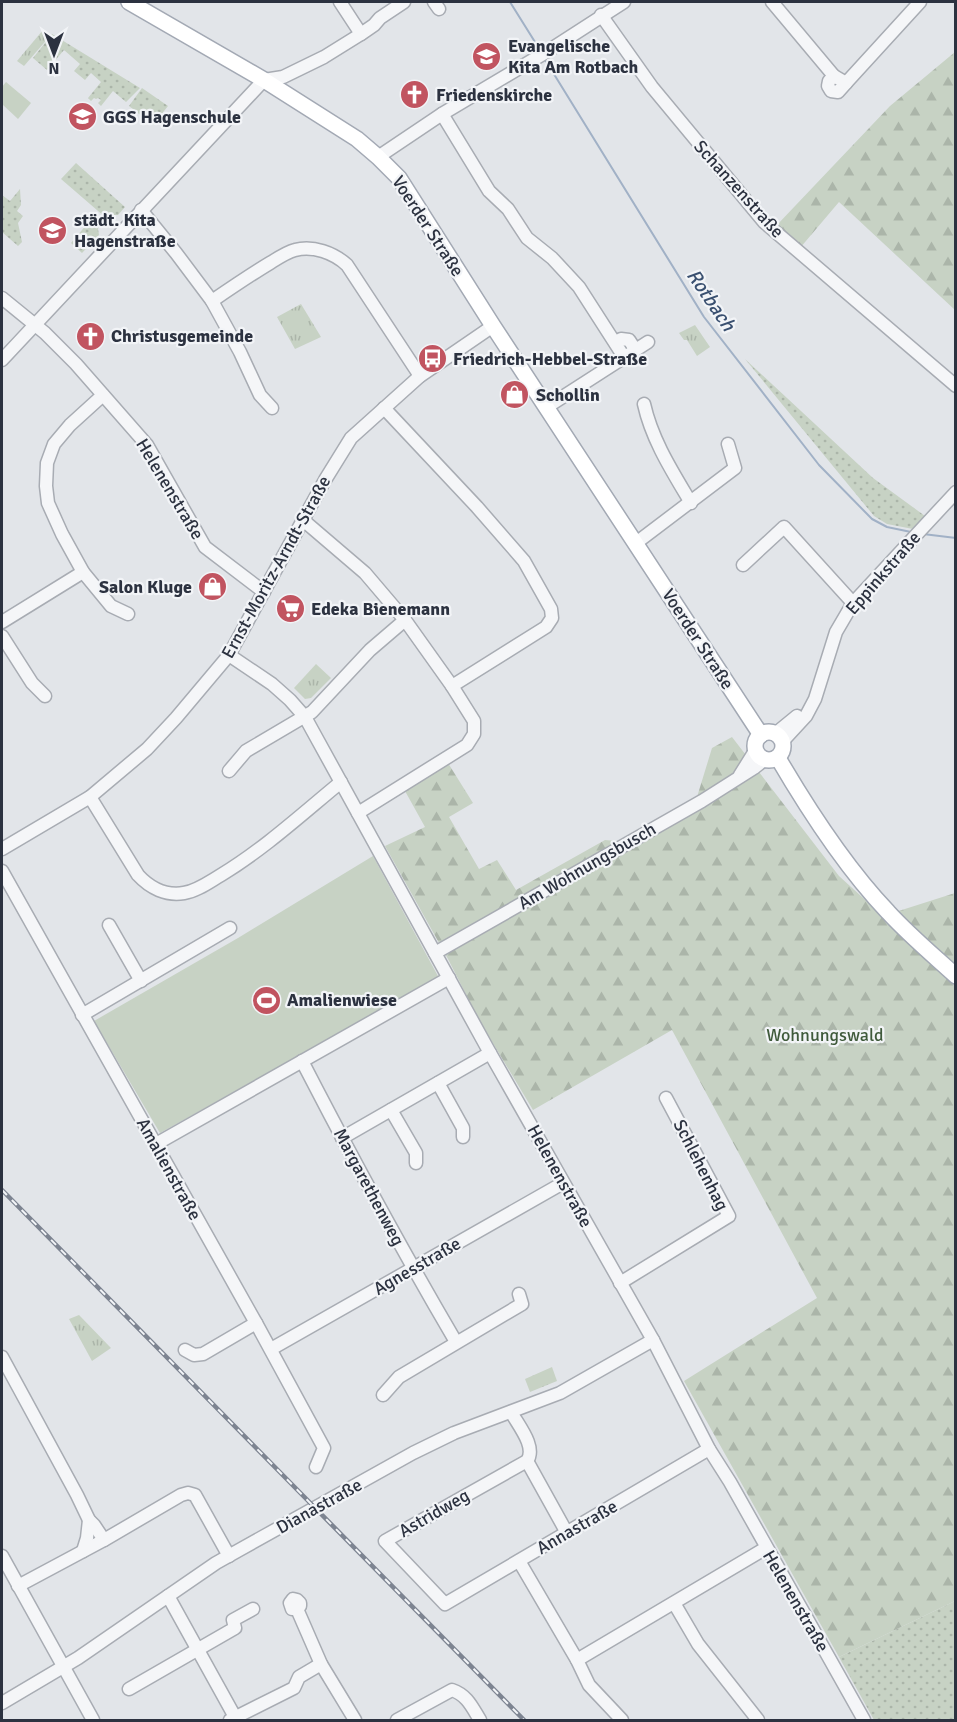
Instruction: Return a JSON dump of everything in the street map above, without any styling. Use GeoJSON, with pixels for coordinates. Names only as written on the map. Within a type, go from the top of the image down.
{"type":"FeatureCollection","features":[{"type":"Feature","properties":{"kind":"main road","name":"Voerder Straße"},"geometry":{"type":"LineString","coordinates":[[129,2],[264,80],[357,139],[378,156],[399,178],[636,543],[773,737]]}},
{"type":"Feature","properties":{"kind":"main road"},"geometry":{"type":"LineString","coordinates":[[770,760],[782,751],[773,737],[755,742],[864,884],[889,913],[956,976]]}},
{"type":"Feature","properties":{"kind":"street"},"geometry":{"type":"LineString","coordinates":[[340,2],[361,34]]}},
{"type":"Feature","properties":{"kind":"street"},"geometry":{"type":"LineString","coordinates":[[2,360],[264,80],[283,77],[324,57],[361,34],[404,2]]}},
{"type":"Feature","properties":{"kind":"street"},"geometry":{"type":"LineString","coordinates":[[378,156],[624,2]]}},
{"type":"Feature","properties":{"kind":"street"},"geometry":{"type":"LineString","coordinates":[[772,2],[834,76],[828,83],[828,88],[831,91],[840,91],[920,2]]}},
{"type":"Feature","properties":{"kind":"street","name":"Schanzenstraße"},"geometry":{"type":"LineString","coordinates":[[601,15],[652,87],[764,222],[956,386]]}},
{"type":"Feature","properties":{"kind":"street"},"geometry":{"type":"LineString","coordinates":[[442,114],[489,191],[508,209],[527,238],[552,258],[579,287],[624,357]]}},
{"type":"Feature","properties":{"kind":"street"},"geometry":{"type":"LineString","coordinates":[[141,210],[212,302],[240,352],[260,395],[272,408]]}},
{"type":"Feature","properties":{"kind":"street"},"geometry":{"type":"LineString","coordinates":[[212,302],[244,278],[296,250],[310,249],[337,256],[347,265],[420,376]]}},
{"type":"Feature","properties":{"kind":"street","name":"Helenenstraße"},"geometry":{"type":"LineString","coordinates":[[2,298],[34,324],[76,364],[147,446],[205,547],[264,592]]}},
{"type":"Feature","properties":{"kind":"street","name":"Ernst-Moritz-Arndt-Straße"},"geometry":{"type":"LineString","coordinates":[[2,849],[90,797],[162,734],[229,655],[325,480],[351,438],[420,376],[493,326]]}},
{"type":"Feature","properties":{"kind":"street"},"geometry":{"type":"LineString","coordinates":[[615,342],[621,339],[629,340],[635,350]]}},
{"type":"Feature","properties":{"kind":"street"},"geometry":{"type":"LineString","coordinates":[[547,406],[648,342]]}},
{"type":"Feature","properties":{"kind":"street"},"geometry":{"type":"LineString","coordinates":[[103,394],[70,425],[54,444],[47,462],[46,486],[48,503],[82,572],[111,606],[128,614]]}},
{"type":"Feature","properties":{"kind":"street"},"geometry":{"type":"LineString","coordinates":[[644,404],[665,459],[691,503]]}},
{"type":"Feature","properties":{"kind":"street"},"geometry":{"type":"LineString","coordinates":[[384,408],[524,561],[551,609],[552,618],[546,627],[452,686]]}},
{"type":"Feature","properties":{"kind":"street"},"geometry":{"type":"LineString","coordinates":[[636,543],[735,468],[728,444]]}},
{"type":"Feature","properties":{"kind":"street","name":"Eppinkstraße"},"geometry":{"type":"LineString","coordinates":[[773,737],[807,716],[815,699],[836,632],[853,603],[956,492]]}},
{"type":"Feature","properties":{"kind":"street"},"geometry":{"type":"LineString","coordinates":[[303,520],[365,573],[405,620],[474,720],[474,734],[467,745],[358,813]]}},
{"type":"Feature","properties":{"kind":"street"},"geometry":{"type":"LineString","coordinates":[[743,564],[784,527],[853,603]]}},
{"type":"Feature","properties":{"kind":"street"},"geometry":{"type":"LineString","coordinates":[[2,622],[82,572]]}},
{"type":"Feature","properties":{"kind":"street"},"geometry":{"type":"LineString","coordinates":[[229,771],[246,751],[312,712],[370,650],[405,620]]}},
{"type":"Feature","properties":{"kind":"street"},"geometry":{"type":"LineString","coordinates":[[2,636],[32,683],[45,696]]}},
{"type":"Feature","properties":{"kind":"street","name":"Helenenstraße"},"geometry":{"type":"LineString","coordinates":[[229,655],[272,684],[305,717],[490,1053],[653,1340],[710,1449],[864,1720]]}},
{"type":"Feature","properties":{"kind":"street","name":"Am Wohnungsbusch"},"geometry":{"type":"LineString","coordinates":[[435,953],[770,760]]}},
{"type":"Feature","properties":{"kind":"street"},"geometry":{"type":"LineString","coordinates":[[90,797],[138,875],[158,891],[184,893],[204,886],[244,861],[341,782]]}},
{"type":"Feature","properties":{"kind":"street","name":"Amalienstraße"},"geometry":{"type":"LineString","coordinates":[[2,871],[271,1349],[324,1448],[316,1467]]}},
{"type":"Feature","properties":{"kind":"street"},"geometry":{"type":"LineString","coordinates":[[109,925],[141,981]]}},
{"type":"Feature","properties":{"kind":"street"},"geometry":{"type":"LineString","coordinates":[[82,1015],[230,928]]}},
{"type":"Feature","properties":{"kind":"street"},"geometry":{"type":"LineString","coordinates":[[156,1144],[449,978]]}},
{"type":"Feature","properties":{"kind":"street"},"geometry":{"type":"LineString","coordinates":[[342,1138],[490,1053]]}},
{"type":"Feature","properties":{"kind":"street","name":"Margarethenweg"},"geometry":{"type":"LineString","coordinates":[[302,1061],[413,1269],[456,1342]]}},
{"type":"Feature","properties":{"kind":"street"},"geometry":{"type":"LineString","coordinates":[[438,1083],[463,1128],[463,1137]]}},
{"type":"Feature","properties":{"kind":"street","name":"Schlehenhag"},"geometry":{"type":"LineString","coordinates":[[620,1283],[729,1216],[666,1098]]}},
{"type":"Feature","properties":{"kind":"street"},"geometry":{"type":"LineString","coordinates":[[391,1110],[416,1154],[416,1163]]}},
{"type":"Feature","properties":{"kind":"street","name":"Agnesstraße"},"geometry":{"type":"LineString","coordinates":[[271,1349],[563,1182]]}},
{"type":"Feature","properties":{"kind":"street"},"geometry":{"type":"LineString","coordinates":[[383,1395],[399,1377],[522,1304],[519,1294]]}},
{"type":"Feature","properties":{"kind":"street"},"geometry":{"type":"LineString","coordinates":[[185,1350],[194,1355],[202,1354],[256,1323]]}},
{"type":"Feature","properties":{"kind":"street","name":"Dianastraße"},"geometry":{"type":"LineString","coordinates":[[2,1703],[64,1667],[229,1556],[454,1433],[560,1393],[653,1340]]}},
{"type":"Feature","properties":{"kind":"street"},"geometry":{"type":"LineString","coordinates":[[2,1358],[89,1520],[104,1540]]}},
{"type":"Feature","properties":{"kind":"street"},"geometry":{"type":"LineString","coordinates":[[511,1412],[529,1444],[530,1457],[527,1461],[567,1533]]}},
{"type":"Feature","properties":{"kind":"street","name":"Annastraße"},"geometry":{"type":"LineString","coordinates":[[445,1604],[710,1449]]}},
{"type":"Feature","properties":{"kind":"street","name":"Astridweg"},"geometry":{"type":"LineString","coordinates":[[445,1604],[385,1541],[527,1461]]}},
{"type":"Feature","properties":{"kind":"street"},"geometry":{"type":"LineString","coordinates":[[18,1586],[188,1493],[195,1495],[229,1556]]}},
{"type":"Feature","properties":{"kind":"street"},"geometry":{"type":"LineString","coordinates":[[83,1551],[89,1520]]}},
{"type":"Feature","properties":{"kind":"street"},"geometry":{"type":"LineString","coordinates":[[577,1660],[766,1548]]}},
{"type":"Feature","properties":{"kind":"street"},"geometry":{"type":"LineString","coordinates":[[2,1556],[93,1720]]}},
{"type":"Feature","properties":{"kind":"street"},"geometry":{"type":"LineString","coordinates":[[519,1561],[577,1660],[589,1685],[622,1720]]}},
{"type":"Feature","properties":{"kind":"street"},"geometry":{"type":"LineString","coordinates":[[168,1596],[198,1649],[232,1719],[294,1688],[299,1677],[321,1664]]}},
{"type":"Feature","properties":{"kind":"street"},"geometry":{"type":"LineString","coordinates":[[674,1603],[698,1644],[758,1720]]}},
{"type":"Feature","properties":{"kind":"street"},"geometry":{"type":"LineString","coordinates":[[129,1689],[235,1628],[233,1620],[253,1609]]}},
{"type":"Feature","properties":{"kind":"street"},"geometry":{"type":"LineString","coordinates":[[297,1609],[321,1664],[354,1720]]}},
{"type":"Feature","properties":{"kind":"street"},"geometry":{"type":"LineString","coordinates":[[396,1720],[452,1690],[468,1700],[480,1720]]}},
{"type":"Feature","properties":{"kind":"green space"},"geometry":{"type":"Polygon","coordinates":[[[43,30],[50,36],[24,66],[17,61],[43,30]]]}},
{"type":"Feature","properties":{"kind":"green space"},"geometry":{"type":"Polygon","coordinates":[[[52,34],[140,88],[126,102],[113,91],[101,106],[98,103],[101,100],[98,98],[91,101],[88,98],[101,82],[91,73],[85,80],[74,71],[80,64],[64,50],[47,70],[33,58],[52,34]]]}},
{"type":"Feature","properties":{"kind":"green space"},"geometry":{"type":"Polygon","coordinates":[[[955,52],[955,310],[839,202],[800,248],[776,226],[890,106],[955,52]]]}},
{"type":"Feature","properties":{"kind":"green space"},"geometry":{"type":"Polygon","coordinates":[[[6,82],[31,103],[18,119],[2,104],[2,87],[6,82]]]}},
{"type":"Feature","properties":{"kind":"green space"},"geometry":{"type":"Polygon","coordinates":[[[142,88],[168,106],[153,125],[129,106],[142,88]]]}},
{"type":"Feature","properties":{"kind":"green space"},"geometry":{"type":"Polygon","coordinates":[[[76,163],[125,207],[118,215],[105,217],[61,179],[76,163]]]}},
{"type":"Feature","properties":{"kind":"green space"},"geometry":{"type":"Polygon","coordinates":[[[20,189],[21,205],[17,211],[23,216],[18,223],[22,242],[18,246],[2,232],[2,195],[10,201],[20,189]]]}},
{"type":"Feature","properties":{"kind":"green space"},"geometry":{"type":"Polygon","coordinates":[[[93,217],[100,223],[99,235],[82,253],[71,243],[93,217]]]}},
{"type":"Feature","properties":{"kind":"green space"},"geometry":{"type":"Polygon","coordinates":[[[301,304],[321,337],[295,349],[277,317],[301,304]]]}},
{"type":"Feature","properties":{"kind":"green space"},"geometry":{"type":"Polygon","coordinates":[[[695,325],[710,347],[697,356],[687,340],[684,340],[679,333],[695,325]]]}},
{"type":"Feature","properties":{"kind":"green space"},"geometry":{"type":"Polygon","coordinates":[[[745,359],[873,478],[925,516],[913,529],[887,524],[874,516],[745,359]]]}},
{"type":"Feature","properties":{"kind":"green space"},"geometry":{"type":"Polygon","coordinates":[[[316,664],[331,678],[311,698],[305,699],[294,688],[316,664]]]}},
{"type":"Feature","properties":{"kind":"green space","name":"Wohnungswald"},"geometry":{"type":"Polygon","coordinates":[[[732,737],[839,876],[883,916],[955,893],[955,1601],[839,1657],[684,1381],[817,1298],[672,1030],[533,1110],[479,1020],[385,846],[425,827],[405,791],[448,763],[473,803],[449,817],[479,869],[497,860],[516,890],[605,840],[627,842],[697,797],[712,748],[732,737]]]}},
{"type":"Feature","properties":{"kind":"green space","name":"Amalienwiese"},"geometry":{"type":"Polygon","coordinates":[[[373,856],[439,978],[160,1133],[94,1021],[238,938],[373,856]]]}},
{"type":"Feature","properties":{"kind":"green space"},"geometry":{"type":"Polygon","coordinates":[[[79,1315],[111,1348],[92,1361],[69,1319],[79,1315]]]}},
{"type":"Feature","properties":{"kind":"green space"},"geometry":{"type":"Polygon","coordinates":[[[552,1367],[557,1381],[530,1392],[525,1379],[552,1367]]]}},
{"type":"Feature","properties":{"kind":"green space"},"geometry":{"type":"Polygon","coordinates":[[[955,1601],[955,1720],[874,1720],[839,1657],[955,1601]]]}},
{"type":"Feature","properties":{"kind":"waterway","name":"Rotbach"},"geometry":{"type":"LineString","coordinates":[[510,2],[540,50]]}},
{"type":"Feature","properties":{"kind":"waterway","name":"Rotbach"},"geometry":{"type":"LineString","coordinates":[[544,58],[704,317],[819,465],[872,519],[887,527],[911,532]]}},
{"type":"Feature","properties":{"kind":"waterway","name":"Rotbach"},"geometry":{"type":"LineString","coordinates":[[923,534],[956,538]]}},
{"type":"Feature","properties":{"kind":"railway"},"geometry":{"type":"LineString","coordinates":[[2,1190],[524,1720]]}},
{"type":"Feature","properties":{"kind":"place","name":"Evangelische Kita Am Rotbach"},"geometry":{"type":"Point","coordinates":[487,56]}},
{"type":"Feature","properties":{"kind":"place","name":"Friedenskirche"},"geometry":{"type":"Point","coordinates":[415,95]}},
{"type":"Feature","properties":{"kind":"place","name":"GGS Hagenschule"},"geometry":{"type":"Point","coordinates":[82,117]}},
{"type":"Feature","properties":{"kind":"place","name":"städt. Kita Hagenstraße"},"geometry":{"type":"Point","coordinates":[53,230]}},
{"type":"Feature","properties":{"kind":"place","name":"Christusgemeinde"},"geometry":{"type":"Point","coordinates":[90,336]}},
{"type":"Feature","properties":{"kind":"place","name":"Friedrich-Hebbel-Straße"},"geometry":{"type":"Point","coordinates":[432,359]}},
{"type":"Feature","properties":{"kind":"place","name":"Schollin"},"geometry":{"type":"Point","coordinates":[515,395]}},
{"type":"Feature","properties":{"kind":"place","name":"Salon Kluge"},"geometry":{"type":"Point","coordinates":[213,587]}},
{"type":"Feature","properties":{"kind":"place","name":"Edeka Bienemann"},"geometry":{"type":"Point","coordinates":[290,609]}},
{"type":"Feature","properties":{"kind":"place","name":"Amalienwiese"},"geometry":{"type":"Point","coordinates":[266,1000]}}]}
